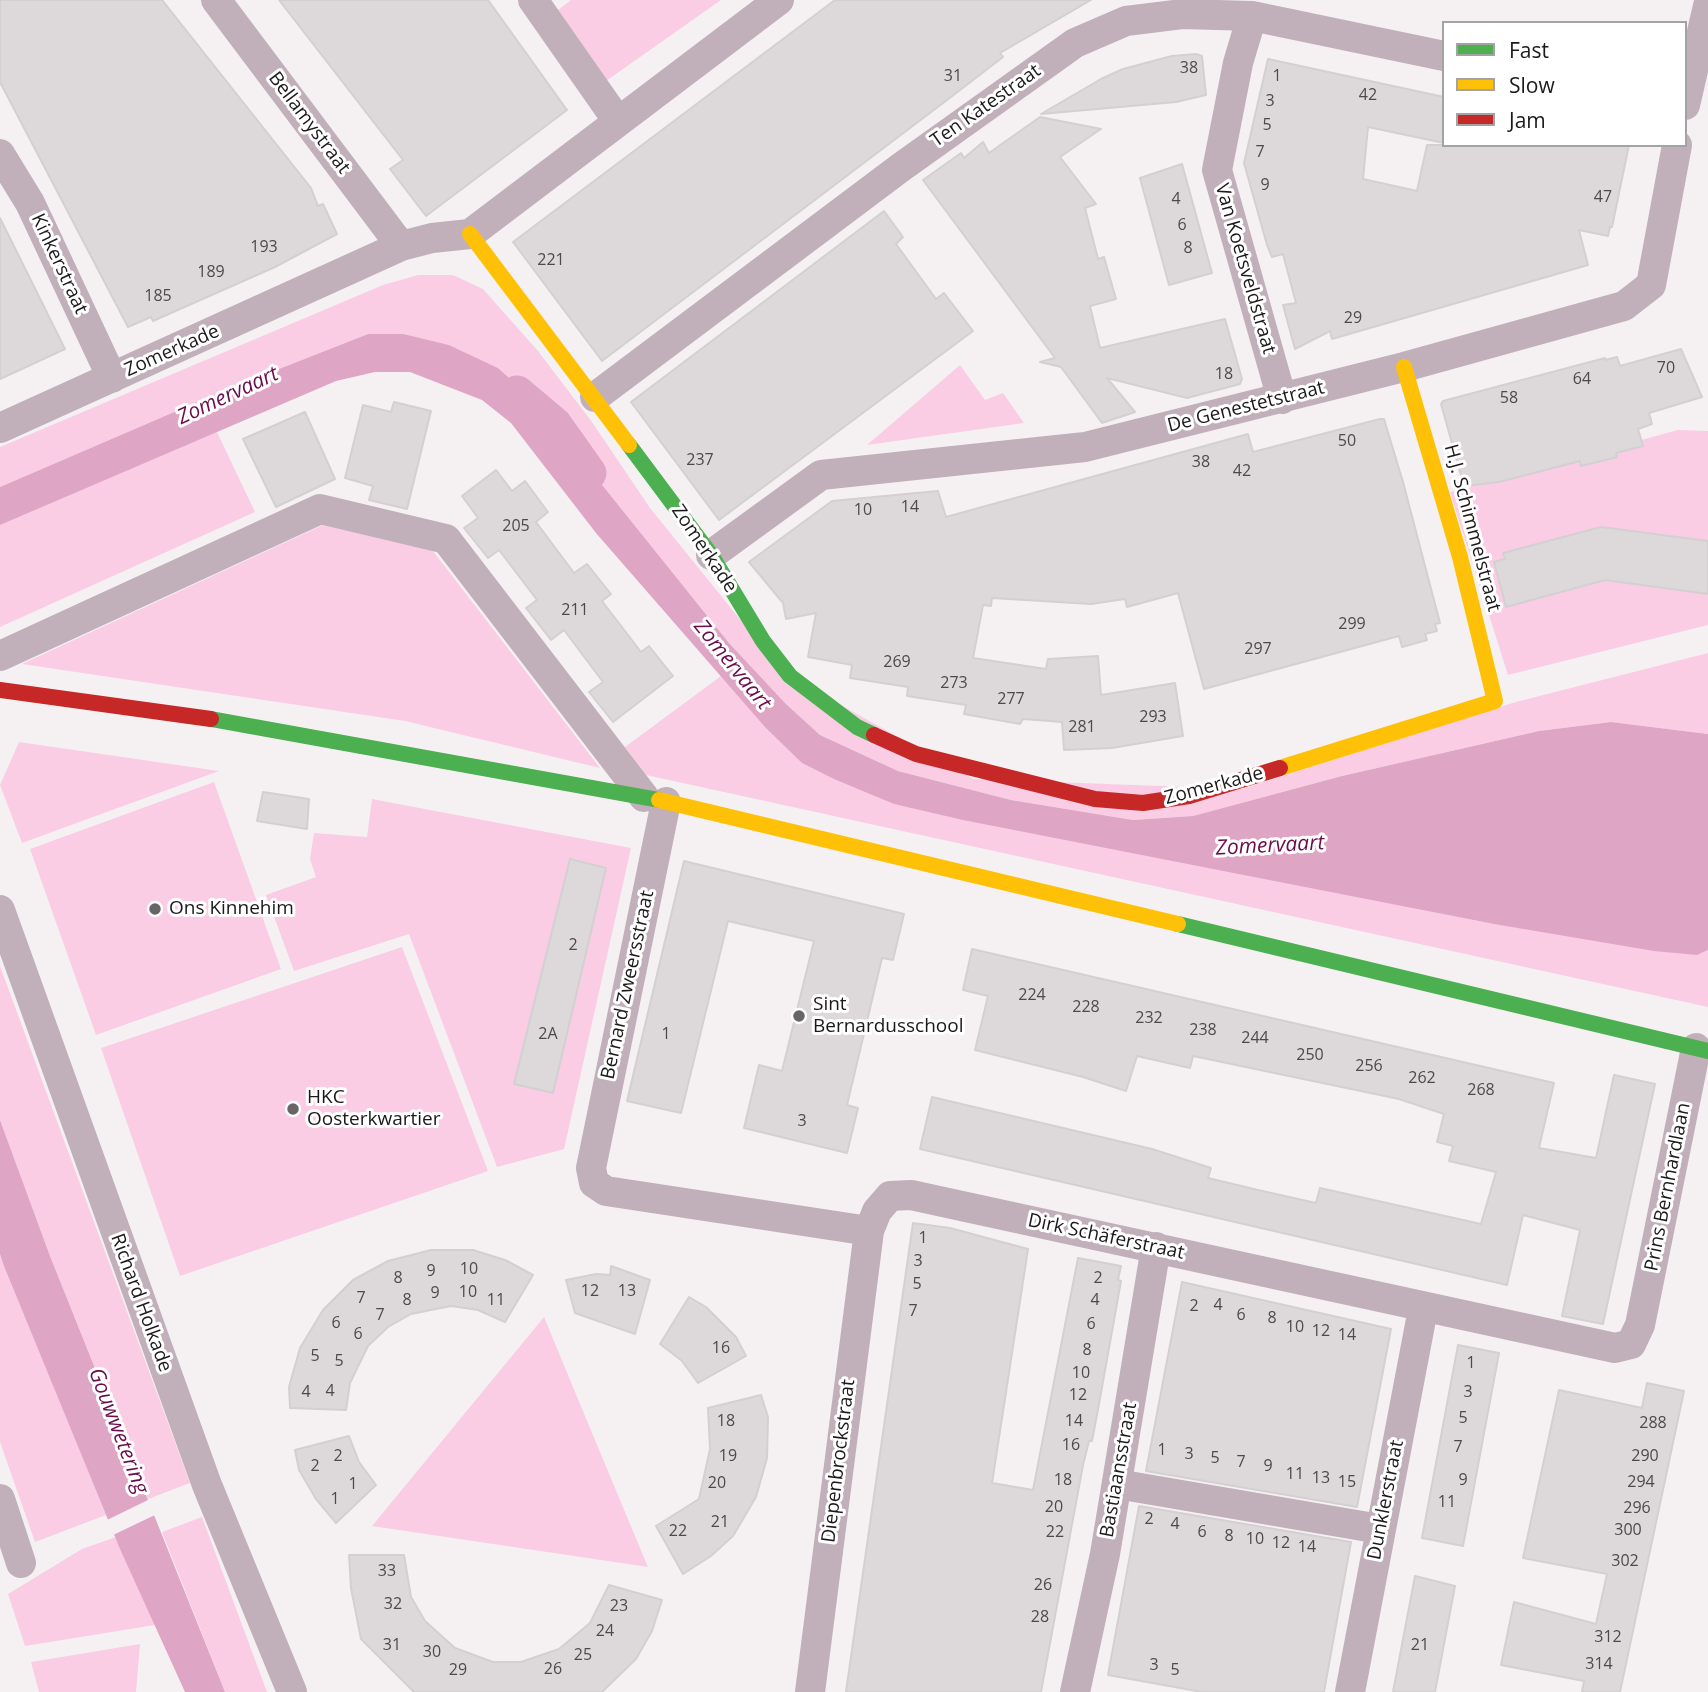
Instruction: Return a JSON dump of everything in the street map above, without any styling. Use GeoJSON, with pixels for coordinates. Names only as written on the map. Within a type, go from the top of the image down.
{"type":"FeatureCollection","features":[{"type":"Feature","properties":{"kind":"street","name":"Bellamystraat"},"geometry":{"type":"LineString","coordinates":[[216,0],[401,246]]}},
{"type":"Feature","properties":{"kind":"street"},"geometry":{"type":"LineString","coordinates":[[470,234],[617,120],[779,0]]}},
{"type":"Feature","properties":{"kind":"street"},"geometry":{"type":"LineString","coordinates":[[535,1],[617,120]]}},
{"type":"Feature","properties":{"kind":"street"},"geometry":{"type":"LineString","coordinates":[[1687,96],[1708,6]]}},
{"type":"Feature","properties":{"kind":"street","name":"Ten Katestraat"},"geometry":{"type":"LineString","coordinates":[[595,397],[900,168],[1075,43],[1126,21],[1182,14],[1252,16],[1442,56]]}},
{"type":"Feature","properties":{"kind":"street","name":"Van Koetsveldstraat"},"geometry":{"type":"LineString","coordinates":[[1252,16],[1238,63],[1217,170],[1282,399]]}},
{"type":"Feature","properties":{"kind":"street","name":"De Genestetstraat"},"geometry":{"type":"LineString","coordinates":[[710,555],[821,475],[1085,447],[1404,368],[1624,306],[1651,285],[1677,147]]}},
{"type":"Feature","properties":{"kind":"street","name":"Kinkerstraat"},"geometry":{"type":"LineString","coordinates":[[0,154],[30,203],[112,378]]}},
{"type":"Feature","properties":{"kind":"street","name":"Zomerkade"},"geometry":{"type":"LineString","coordinates":[[0,428],[401,246],[432,238],[470,234],[595,397],[710,555],[763,641],[790,676],[857,727],[916,754],[1095,799],[1143,803],[1189,796],[1495,701]]}},
{"type":"Feature","properties":{"kind":"street","name":"H.J. Schimmelstraat"},"geometry":{"type":"LineString","coordinates":[[1404,368],[1460,557],[1495,701]]}},
{"type":"Feature","properties":{"kind":"street"},"geometry":{"type":"LineString","coordinates":[[0,656],[320,509],[446,539],[655,800]]}},
{"type":"Feature","properties":{"kind":"street"},"geometry":{"type":"LineString","coordinates":[[0,690],[254,725],[655,800],[1702,1050]]}},
{"type":"Feature","properties":{"kind":"street","name":"Bernard Zweersstraat"},"geometry":{"type":"LineString","coordinates":[[655,800],[591,1168],[594,1184],[606,1191],[869,1231]]}},
{"type":"Feature","properties":{"kind":"street","name":"Richard Holkade"},"geometry":{"type":"LineString","coordinates":[[0,909],[207,1485],[292,1692]]}},
{"type":"Feature","properties":{"kind":"street","name":"Prins Bernhardlaan"},"geometry":{"type":"LineString","coordinates":[[1640,1325],[1702,1050]]}},
{"type":"Feature","properties":{"kind":"street","name":"Dirk Schäferstraat"},"geometry":{"type":"LineString","coordinates":[[869,1231],[877,1211],[890,1196],[911,1195],[1156,1247],[1423,1309],[1615,1348],[1631,1344],[1640,1325]]}},
{"type":"Feature","properties":{"kind":"street","name":"Diepenbrockstraat"},"geometry":{"type":"LineString","coordinates":[[810,1692],[869,1231]]}},
{"type":"Feature","properties":{"kind":"street","name":"Bastiaansstraat"},"geometry":{"type":"LineString","coordinates":[[1075,1692],[1117,1484],[1156,1247]]}},
{"type":"Feature","properties":{"kind":"street","name":"Dunklerstraat"},"geometry":{"type":"LineString","coordinates":[[1350,1692],[1423,1309]]}},
{"type":"Feature","properties":{"kind":"street"},"geometry":{"type":"LineString","coordinates":[[1117,1484],[1380,1529]]}},
{"type":"Feature","properties":{"kind":"street"},"geometry":{"type":"LineString","coordinates":[[0,1499],[21,1563]]}},
{"type":"Feature","properties":{"kind":"shaded area"},"geometry":{"type":"Polygon","coordinates":[[[571,0],[721,0],[606,81],[558,10],[571,0]]]}},
{"type":"Feature","properties":{"kind":"shaded area"},"geometry":{"type":"Polygon","coordinates":[[[418,275],[453,275],[483,289],[538,351],[592,422],[650,508],[743,623],[773,667],[973,779],[1242,789],[1516,702],[1708,653],[1708,734],[1611,722],[1539,731],[1342,776],[1193,816],[1133,820],[1011,800],[898,771],[820,735],[786,704],[729,643],[534,400],[498,368],[449,345],[368,334],[223,391],[0,487],[0,447],[383,285],[418,275]]]}},
{"type":"Feature","properties":{"kind":"shaded area"},"geometry":{"type":"Polygon","coordinates":[[[960,365],[985,400],[1003,393],[1024,423],[867,445],[960,365]]]}},
{"type":"Feature","properties":{"kind":"shaded area"},"geometry":{"type":"Polygon","coordinates":[[[216,430],[255,512],[0,627],[0,525],[216,430]]]}},
{"type":"Feature","properties":{"kind":"shaded area"},"geometry":{"type":"Polygon","coordinates":[[[1678,430],[1708,431],[1708,625],[1508,675],[1450,492],[1678,430]]]}},
{"type":"Feature","properties":{"kind":"shaded area"},"geometry":{"type":"Polygon","coordinates":[[[325,524],[433,551],[600,768],[405,721],[22,664],[325,524]]]}},
{"type":"Feature","properties":{"kind":"shaded area"},"geometry":{"type":"Polygon","coordinates":[[[721,676],[802,763],[894,804],[1494,924],[1697,955],[1708,950],[1708,1007],[646,775],[625,747],[721,676]]]}},
{"type":"Feature","properties":{"kind":"shaded area"},"geometry":{"type":"Polygon","coordinates":[[[19,742],[219,771],[22,843],[0,785],[19,742]]]}},
{"type":"Feature","properties":{"kind":"shaded area","name":"Ons Kinnehim"},"geometry":{"type":"Polygon","coordinates":[[[214,782],[281,969],[96,1035],[30,849],[214,782]]]}},
{"type":"Feature","properties":{"kind":"shaded area"},"geometry":{"type":"Polygon","coordinates":[[[372,799],[631,848],[564,1149],[497,1167],[409,934],[294,971],[266,895],[316,877],[310,859],[314,833],[367,837],[372,799]]]}},
{"type":"Feature","properties":{"kind":"shaded area","name":"HKC Oosterkwartier"},"geometry":{"type":"Polygon","coordinates":[[[402,947],[488,1171],[180,1276],[101,1048],[402,947]]]}},
{"type":"Feature","properties":{"kind":"shaded area"},"geometry":{"type":"Polygon","coordinates":[[[0,966],[190,1483],[148,1499],[50,1256],[0,1120],[0,966]]]}},
{"type":"Feature","properties":{"kind":"shaded area"},"geometry":{"type":"Polygon","coordinates":[[[0,1254],[106,1515],[35,1542],[0,1442],[0,1254]]]}},
{"type":"Feature","properties":{"kind":"shaded area"},"geometry":{"type":"Polygon","coordinates":[[[544,1317],[595,1440],[648,1567],[372,1526],[544,1317]]]}},
{"type":"Feature","properties":{"kind":"shaded area"},"geometry":{"type":"Polygon","coordinates":[[[202,1517],[267,1692],[225,1692],[162,1532],[202,1517]]]}},
{"type":"Feature","properties":{"kind":"shaded area"},"geometry":{"type":"Polygon","coordinates":[[[116,1537],[155,1625],[25,1646],[8,1594],[82,1549],[116,1537]]]}},
{"type":"Feature","properties":{"kind":"shaded area"},"geometry":{"type":"Polygon","coordinates":[[[140,1644],[136,1692],[39,1692],[31,1662],[140,1644]]]}},
{"type":"Feature","properties":{"kind":"water"},"geometry":{"type":"Polygon","coordinates":[[[368,334],[403,334],[449,345],[498,368],[534,400],[729,643],[786,704],[820,735],[898,771],[1011,800],[1133,820],[1193,816],[1342,776],[1539,731],[1611,722],[1708,734],[1708,950],[1697,955],[1654,951],[1494,924],[963,820],[894,804],[834,779],[802,763],[765,727],[596,533],[511,423],[482,400],[410,372],[375,372],[336,381],[0,525],[0,487],[223,391],[368,334]]]}},
{"type":"Feature","properties":{"kind":"water","name":"Gouwwetering"},"geometry":{"type":"Polygon","coordinates":[[[0,1120],[50,1256],[225,1692],[185,1692],[120,1549],[4,1266],[0,1254],[0,1120]]]}},
{"type":"Feature","properties":{"kind":"pier"},"geometry":{"type":"Polygon","coordinates":[[[150,1499],[157,1514],[111,1536],[105,1521],[150,1499]]]}},
{"type":"Feature","properties":{"kind":"building"},"geometry":{"type":"Polygon","coordinates":[[[0,0],[162,0],[311,188],[318,206],[323,204],[337,234],[275,267],[153,321],[151,317],[128,327],[0,82],[0,0]]]}},
{"type":"Feature","properties":{"kind":"building"},"geometry":{"type":"Polygon","coordinates":[[[279,0],[488,0],[567,110],[426,216],[390,169],[403,160],[279,0]]]}},
{"type":"Feature","properties":{"kind":"building"},"geometry":{"type":"Polygon","coordinates":[[[835,0],[1091,0],[1000,53],[1003,57],[602,361],[513,242],[835,0]]]}},
{"type":"Feature","properties":{"kind":"building"},"geometry":{"type":"Polygon","coordinates":[[[1172,56],[1202,56],[1206,95],[1176,102],[1041,114],[1123,69],[1172,56]]]}},
{"type":"Feature","properties":{"kind":"building"},"geometry":{"type":"Polygon","coordinates":[[[1268,59],[1442,97],[1442,143],[1368,127],[1363,179],[1417,191],[1427,145],[1629,147],[1608,236],[1579,230],[1588,265],[1332,339],[1330,331],[1295,349],[1283,305],[1296,303],[1283,254],[1272,257],[1244,163],[1268,59]]]}},
{"type":"Feature","properties":{"kind":"building"},"geometry":{"type":"Polygon","coordinates":[[[1040,117],[1101,129],[1060,157],[1096,204],[1085,208],[1098,259],[1104,257],[1116,299],[1090,306],[1100,348],[1225,319],[1242,379],[1240,384],[1187,398],[1107,378],[1135,412],[1102,423],[1061,367],[1040,362],[1055,358],[923,180],[961,153],[964,158],[983,142],[989,153],[1040,117]]]}},
{"type":"Feature","properties":{"kind":"building"},"geometry":{"type":"Polygon","coordinates":[[[1182,164],[1212,273],[1169,285],[1140,178],[1182,164]]]}},
{"type":"Feature","properties":{"kind":"building"},"geometry":{"type":"Polygon","coordinates":[[[884,211],[903,237],[896,244],[936,299],[944,293],[973,331],[719,520],[631,402],[884,211]]]}},
{"type":"Feature","properties":{"kind":"building"},"geometry":{"type":"Polygon","coordinates":[[[0,218],[65,349],[0,379],[0,218]]]}},
{"type":"Feature","properties":{"kind":"building"},"geometry":{"type":"Polygon","coordinates":[[[1681,349],[1702,397],[1649,413],[1652,424],[1638,429],[1643,446],[1616,453],[1617,457],[1581,466],[1580,461],[1499,482],[1464,486],[1441,404],[1443,401],[1605,358],[1617,357],[1620,366],[1681,349]]]}},
{"type":"Feature","properties":{"kind":"building"},"geometry":{"type":"Polygon","coordinates":[[[394,402],[431,411],[407,509],[369,500],[373,486],[345,478],[363,405],[391,412],[394,402]]]}},
{"type":"Feature","properties":{"kind":"building"},"geometry":{"type":"Polygon","coordinates":[[[305,412],[335,479],[276,507],[243,439],[305,412]]]}},
{"type":"Feature","properties":{"kind":"building"},"geometry":{"type":"Polygon","coordinates":[[[1384,419],[1403,482],[1440,623],[1435,624],[1437,631],[1425,634],[1427,640],[1402,647],[1399,636],[1204,689],[1178,593],[1127,607],[1125,599],[1091,604],[992,598],[991,606],[983,605],[973,658],[1046,669],[1048,659],[1098,656],[1101,695],[1175,683],[1183,736],[1112,748],[1064,750],[1062,722],[1023,719],[1020,724],[964,714],[966,705],[907,696],[908,687],[850,678],[852,665],[808,657],[816,613],[786,619],[783,603],[749,562],[832,501],[938,491],[946,517],[1248,434],[1253,452],[1384,419]]]}},
{"type":"Feature","properties":{"kind":"building"},"geometry":{"type":"Polygon","coordinates":[[[496,470],[512,491],[525,481],[548,512],[536,522],[574,573],[587,564],[611,594],[602,601],[641,652],[649,646],[673,676],[613,722],[589,692],[603,682],[564,630],[551,640],[526,608],[537,600],[499,550],[488,558],[464,528],[478,518],[462,496],[496,470]]]}},
{"type":"Feature","properties":{"kind":"building"},"geometry":{"type":"Polygon","coordinates":[[[1601,527],[1708,541],[1708,594],[1605,580],[1506,607],[1494,562],[1505,559],[1503,553],[1601,527]]]}},
{"type":"Feature","properties":{"kind":"building"},"geometry":{"type":"Polygon","coordinates":[[[263,792],[309,799],[307,829],[257,821],[263,792]]]}},
{"type":"Feature","properties":{"kind":"building"},"geometry":{"type":"Polygon","coordinates":[[[570,859],[606,868],[553,1093],[514,1084],[570,859]]]}},
{"type":"Feature","properties":{"kind":"building"},"geometry":{"type":"Polygon","coordinates":[[[684,861],[904,914],[893,960],[882,958],[847,1105],[858,1108],[847,1153],[744,1128],[759,1065],[782,1071],[814,941],[728,921],[681,1113],[627,1101],[684,861]]]}},
{"type":"Feature","properties":{"kind":"building"},"geometry":{"type":"Polygon","coordinates":[[[972,949],[1554,1083],[1539,1148],[1596,1158],[1614,1075],[1655,1084],[1603,1324],[1562,1316],[1580,1230],[1523,1215],[1507,1285],[920,1149],[932,1097],[1152,1149],[1211,1168],[1208,1178],[1258,1190],[1316,1203],[1320,1188],[1481,1224],[1496,1172],[1449,1161],[1453,1146],[1437,1142],[1444,1114],[1399,1099],[1193,1056],[1190,1068],[1137,1056],[1126,1091],[1083,1077],[975,1050],[988,996],[963,990],[972,949]]]}},
{"type":"Feature","properties":{"kind":"building"},"geometry":{"type":"Polygon","coordinates":[[[913,1223],[950,1228],[1028,1249],[992,1483],[1033,1490],[1078,1258],[1121,1266],[1118,1280],[1121,1281],[1099,1404],[1092,1441],[1089,1441],[1083,1465],[1041,1692],[846,1692],[913,1223]]]}},
{"type":"Feature","properties":{"kind":"building"},"geometry":{"type":"Polygon","coordinates":[[[431,1250],[473,1250],[505,1260],[533,1275],[505,1322],[478,1310],[451,1306],[411,1314],[388,1327],[368,1346],[350,1383],[346,1410],[290,1408],[289,1387],[300,1348],[323,1310],[353,1280],[388,1261],[431,1250]]]}},
{"type":"Feature","properties":{"kind":"building"},"geometry":{"type":"Polygon","coordinates":[[[611,1266],[650,1280],[635,1334],[575,1313],[566,1280],[596,1274],[610,1275],[611,1266]]]}},
{"type":"Feature","properties":{"kind":"building"},"geometry":{"type":"Polygon","coordinates":[[[1182,1282],[1391,1329],[1357,1507],[1146,1471],[1182,1282]]]}},
{"type":"Feature","properties":{"kind":"building"},"geometry":{"type":"Polygon","coordinates":[[[689,1297],[706,1307],[736,1337],[746,1356],[698,1383],[682,1361],[660,1344],[689,1297]]]}},
{"type":"Feature","properties":{"kind":"building"},"geometry":{"type":"Polygon","coordinates":[[[1458,1345],[1499,1353],[1463,1546],[1422,1538],[1458,1345]]]}},
{"type":"Feature","properties":{"kind":"building"},"geometry":{"type":"Polygon","coordinates":[[[1647,1383],[1684,1391],[1620,1692],[1582,1692],[1584,1681],[1501,1665],[1514,1602],[1596,1624],[1607,1574],[1523,1558],[1559,1390],[1642,1408],[1647,1383]]]}},
{"type":"Feature","properties":{"kind":"building"},"geometry":{"type":"Polygon","coordinates":[[[761,1395],[768,1417],[767,1458],[756,1497],[733,1536],[711,1556],[683,1574],[656,1526],[699,1499],[710,1449],[708,1408],[761,1395]]]}},
{"type":"Feature","properties":{"kind":"building"},"geometry":{"type":"Polygon","coordinates":[[[349,1436],[359,1462],[376,1485],[336,1523],[316,1499],[299,1470],[295,1450],[349,1436]]]}},
{"type":"Feature","properties":{"kind":"building"},"geometry":{"type":"Polygon","coordinates":[[[1139,1506],[1351,1542],[1324,1692],[1202,1692],[1108,1675],[1139,1506]]]}},
{"type":"Feature","properties":{"kind":"building"},"geometry":{"type":"Polygon","coordinates":[[[349,1555],[404,1555],[411,1597],[425,1621],[455,1648],[493,1662],[521,1662],[559,1649],[590,1623],[609,1585],[662,1600],[652,1631],[636,1659],[602,1692],[414,1692],[361,1639],[351,1588],[349,1555]]]}},
{"type":"Feature","properties":{"kind":"building"},"geometry":{"type":"Polygon","coordinates":[[[1415,1576],[1455,1586],[1435,1692],[1393,1692],[1415,1576]]]}},
{"type":"Feature","properties":{"kind":"waterway","name":"Zomervaart"},"geometry":{"type":"LineString","coordinates":[[517,393],[555,425],[589,473]]}},
{"type":"Feature","properties":{"kind":"traffic: fast"},"geometry":{"type":"LineString","coordinates":[[629,445],[711,555],[763,641],[790,676],[857,727],[874,735]]}},
{"type":"Feature","properties":{"kind":"traffic: fast"},"geometry":{"type":"LineString","coordinates":[[211,719],[659,800]]}},
{"type":"Feature","properties":{"kind":"traffic: fast"},"geometry":{"type":"LineString","coordinates":[[1178,924],[1708,1051]]}},
{"type":"Feature","properties":{"kind":"traffic: slow"},"geometry":{"type":"LineString","coordinates":[[470,234],[629,445]]}},
{"type":"Feature","properties":{"kind":"traffic: slow"},"geometry":{"type":"LineString","coordinates":[[1280,768],[1495,701],[1460,557],[1404,367]]}},
{"type":"Feature","properties":{"kind":"traffic: slow"},"geometry":{"type":"LineString","coordinates":[[659,800],[1178,924]]}},
{"type":"Feature","properties":{"kind":"traffic: jam"},"geometry":{"type":"LineString","coordinates":[[0,690],[211,719]]}},
{"type":"Feature","properties":{"kind":"traffic: jam"},"geometry":{"type":"LineString","coordinates":[[874,735],[916,754],[1095,799],[1143,803],[1189,796],[1280,768]]}},
{"type":"Feature","properties":{"kind":"place","name":"Ons Kinnehim"},"geometry":{"type":"Point","coordinates":[155,909]}},
{"type":"Feature","properties":{"kind":"place","name":"Sint Bernardusschool"},"geometry":{"type":"Point","coordinates":[799,1016]}},
{"type":"Feature","properties":{"kind":"place","name":"HKC Oosterkwartier"},"geometry":{"type":"Point","coordinates":[293,1109]}}]}
